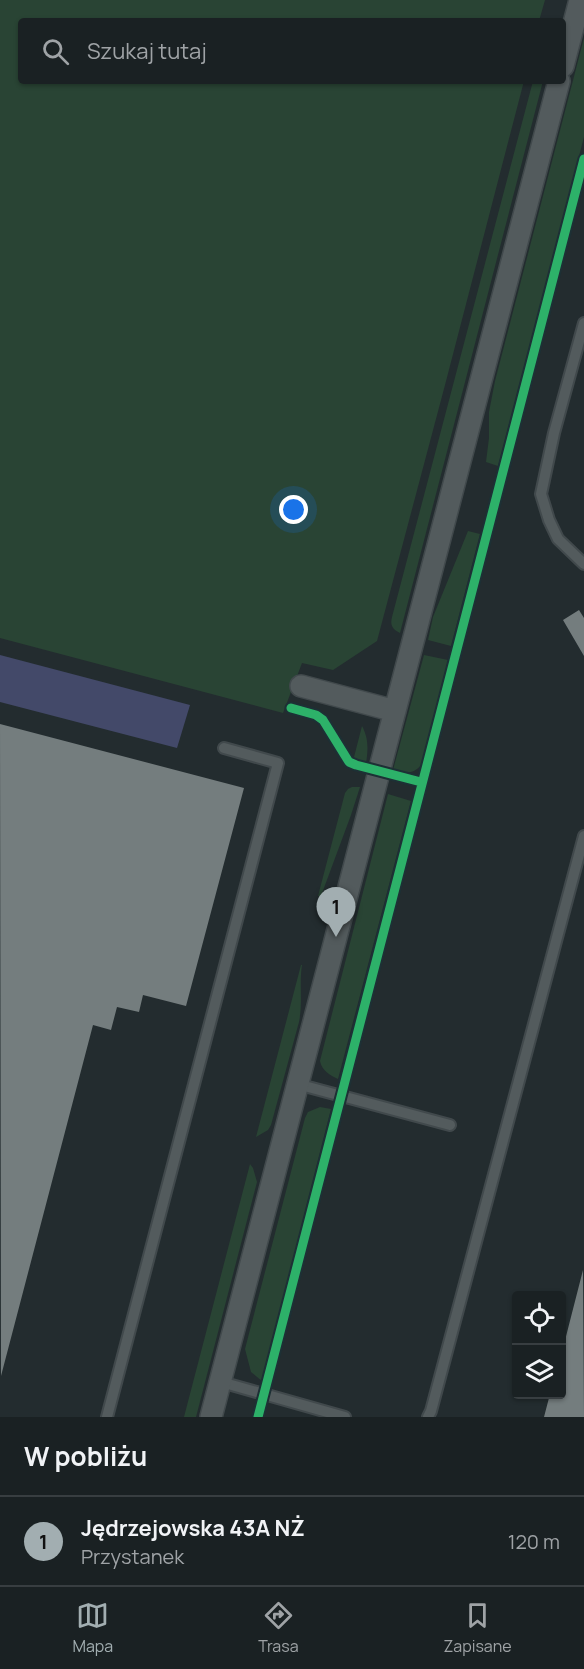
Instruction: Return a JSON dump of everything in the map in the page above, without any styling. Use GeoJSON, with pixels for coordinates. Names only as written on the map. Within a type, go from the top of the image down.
{"type":"FeatureCollection","features":[{"type":"Feature","properties":{"kind":"street"},"geometry":{"type":"LineString","coordinates":[[566,54],[580,0]]}},
{"type":"Feature","properties":{"kind":"street"},"geometry":{"type":"LineString","coordinates":[[214,1416],[297,1084],[558,84]]}},
{"type":"Feature","properties":{"kind":"street"},"geometry":{"type":"LineString","coordinates":[[301,686],[395,711]]}},
{"type":"Feature","properties":{"kind":"lane"},"geometry":{"type":"LineString","coordinates":[[584,323],[554,433],[541,494],[558,539],[584,564]]}},
{"type":"Feature","properties":{"kind":"lane"},"geometry":{"type":"LineString","coordinates":[[107,1417],[278,763],[224,748]]}},
{"type":"Feature","properties":{"kind":"lane"},"geometry":{"type":"LineString","coordinates":[[428,1417],[435,1400],[584,836]]}},
{"type":"Feature","properties":{"kind":"lane"},"geometry":{"type":"LineString","coordinates":[[297,1084],[450,1125]]}},
{"type":"Feature","properties":{"kind":"lane"},"geometry":{"type":"LineString","coordinates":[[221,1382],[345,1417]]}},
{"type":"Feature","properties":{"kind":"green space"},"geometry":{"type":"Polygon","coordinates":[[[0,0],[545,0],[540,18],[18,18],[18,84],[523,84],[377,641],[333,670],[302,663],[283,713],[0,638],[0,0]]]}},
{"type":"Feature","properties":{"kind":"green space"},"geometry":{"type":"Polygon","coordinates":[[[584,38],[584,137],[498,466],[486,462],[489,412],[495,381],[584,38]]]}},
{"type":"Feature","properties":{"kind":"green space"},"geometry":{"type":"Polygon","coordinates":[[[532,84],[542,84],[400,633],[392,626],[392,617],[532,84]]]}},
{"type":"Feature","properties":{"kind":"green space"},"geometry":{"type":"Polygon","coordinates":[[[468,531],[480,534],[451,646],[428,640],[433,617],[468,531]]]}},
{"type":"Feature","properties":{"kind":"green space"},"geometry":{"type":"Polygon","coordinates":[[[424,655],[448,660],[421,765],[415,770],[401,772],[393,770],[424,655]]]}},
{"type":"Feature","properties":{"kind":"green space"},"geometry":{"type":"Polygon","coordinates":[[[362,726],[366,735],[366,764],[353,761],[362,726]]]}},
{"type":"Feature","properties":{"kind":"green space"},"geometry":{"type":"Polygon","coordinates":[[[352,787],[360,787],[321,896],[318,896],[345,793],[352,787]]]}},
{"type":"Feature","properties":{"kind":"green space"},"geometry":{"type":"Polygon","coordinates":[[[388,794],[411,801],[338,1079],[324,1070],[320,1061],[388,794]]]}},
{"type":"Feature","properties":{"kind":"green space"},"geometry":{"type":"Polygon","coordinates":[[[301,965],[299,1022],[271,1125],[268,1130],[256,1137],[301,965]]]}},
{"type":"Feature","properties":{"kind":"green space"},"geometry":{"type":"Polygon","coordinates":[[[320,1107],[331,1109],[262,1381],[251,1372],[245,1349],[305,1118],[308,1112],[320,1107]]]}},
{"type":"Feature","properties":{"kind":"green space"},"geometry":{"type":"Polygon","coordinates":[[[250,1164],[257,1182],[196,1417],[184,1417],[250,1164]]]}},
{"type":"Feature","properties":{"kind":"water"},"geometry":{"type":"Polygon","coordinates":[[[0,655],[190,705],[177,748],[0,702],[0,655]]]}},
{"type":"Feature","properties":{"kind":"building"},"geometry":{"type":"Polygon","coordinates":[[[579,610],[584,618],[584,656],[563,620],[579,610]]]}},
{"type":"Feature","properties":{"kind":"building"},"geometry":{"type":"Polygon","coordinates":[[[0,724],[244,788],[186,1006],[143,995],[139,1012],[117,1007],[111,1030],[93,1025],[1,1376],[0,724]]]}},
{"type":"Feature","properties":{"kind":"building"},"geometry":{"type":"Polygon","coordinates":[[[583,1270],[584,1417],[544,1417],[549,1399],[566,1399],[566,1336],[583,1270]]]}},
{"type":"Feature","properties":{"kind":"cycle path"},"geometry":{"type":"LineString","coordinates":[[258,1417],[584,159]]}},
{"type":"Feature","properties":{"kind":"cycle path"},"geometry":{"type":"LineString","coordinates":[[291,708],[316,715],[323,720],[349,762],[421,782]]}},
{"type":"Feature","properties":{"kind":"place","name":"Jędrzejowska 43A NŻ"},"geometry":{"type":"Point","coordinates":[336,937]}}]}
